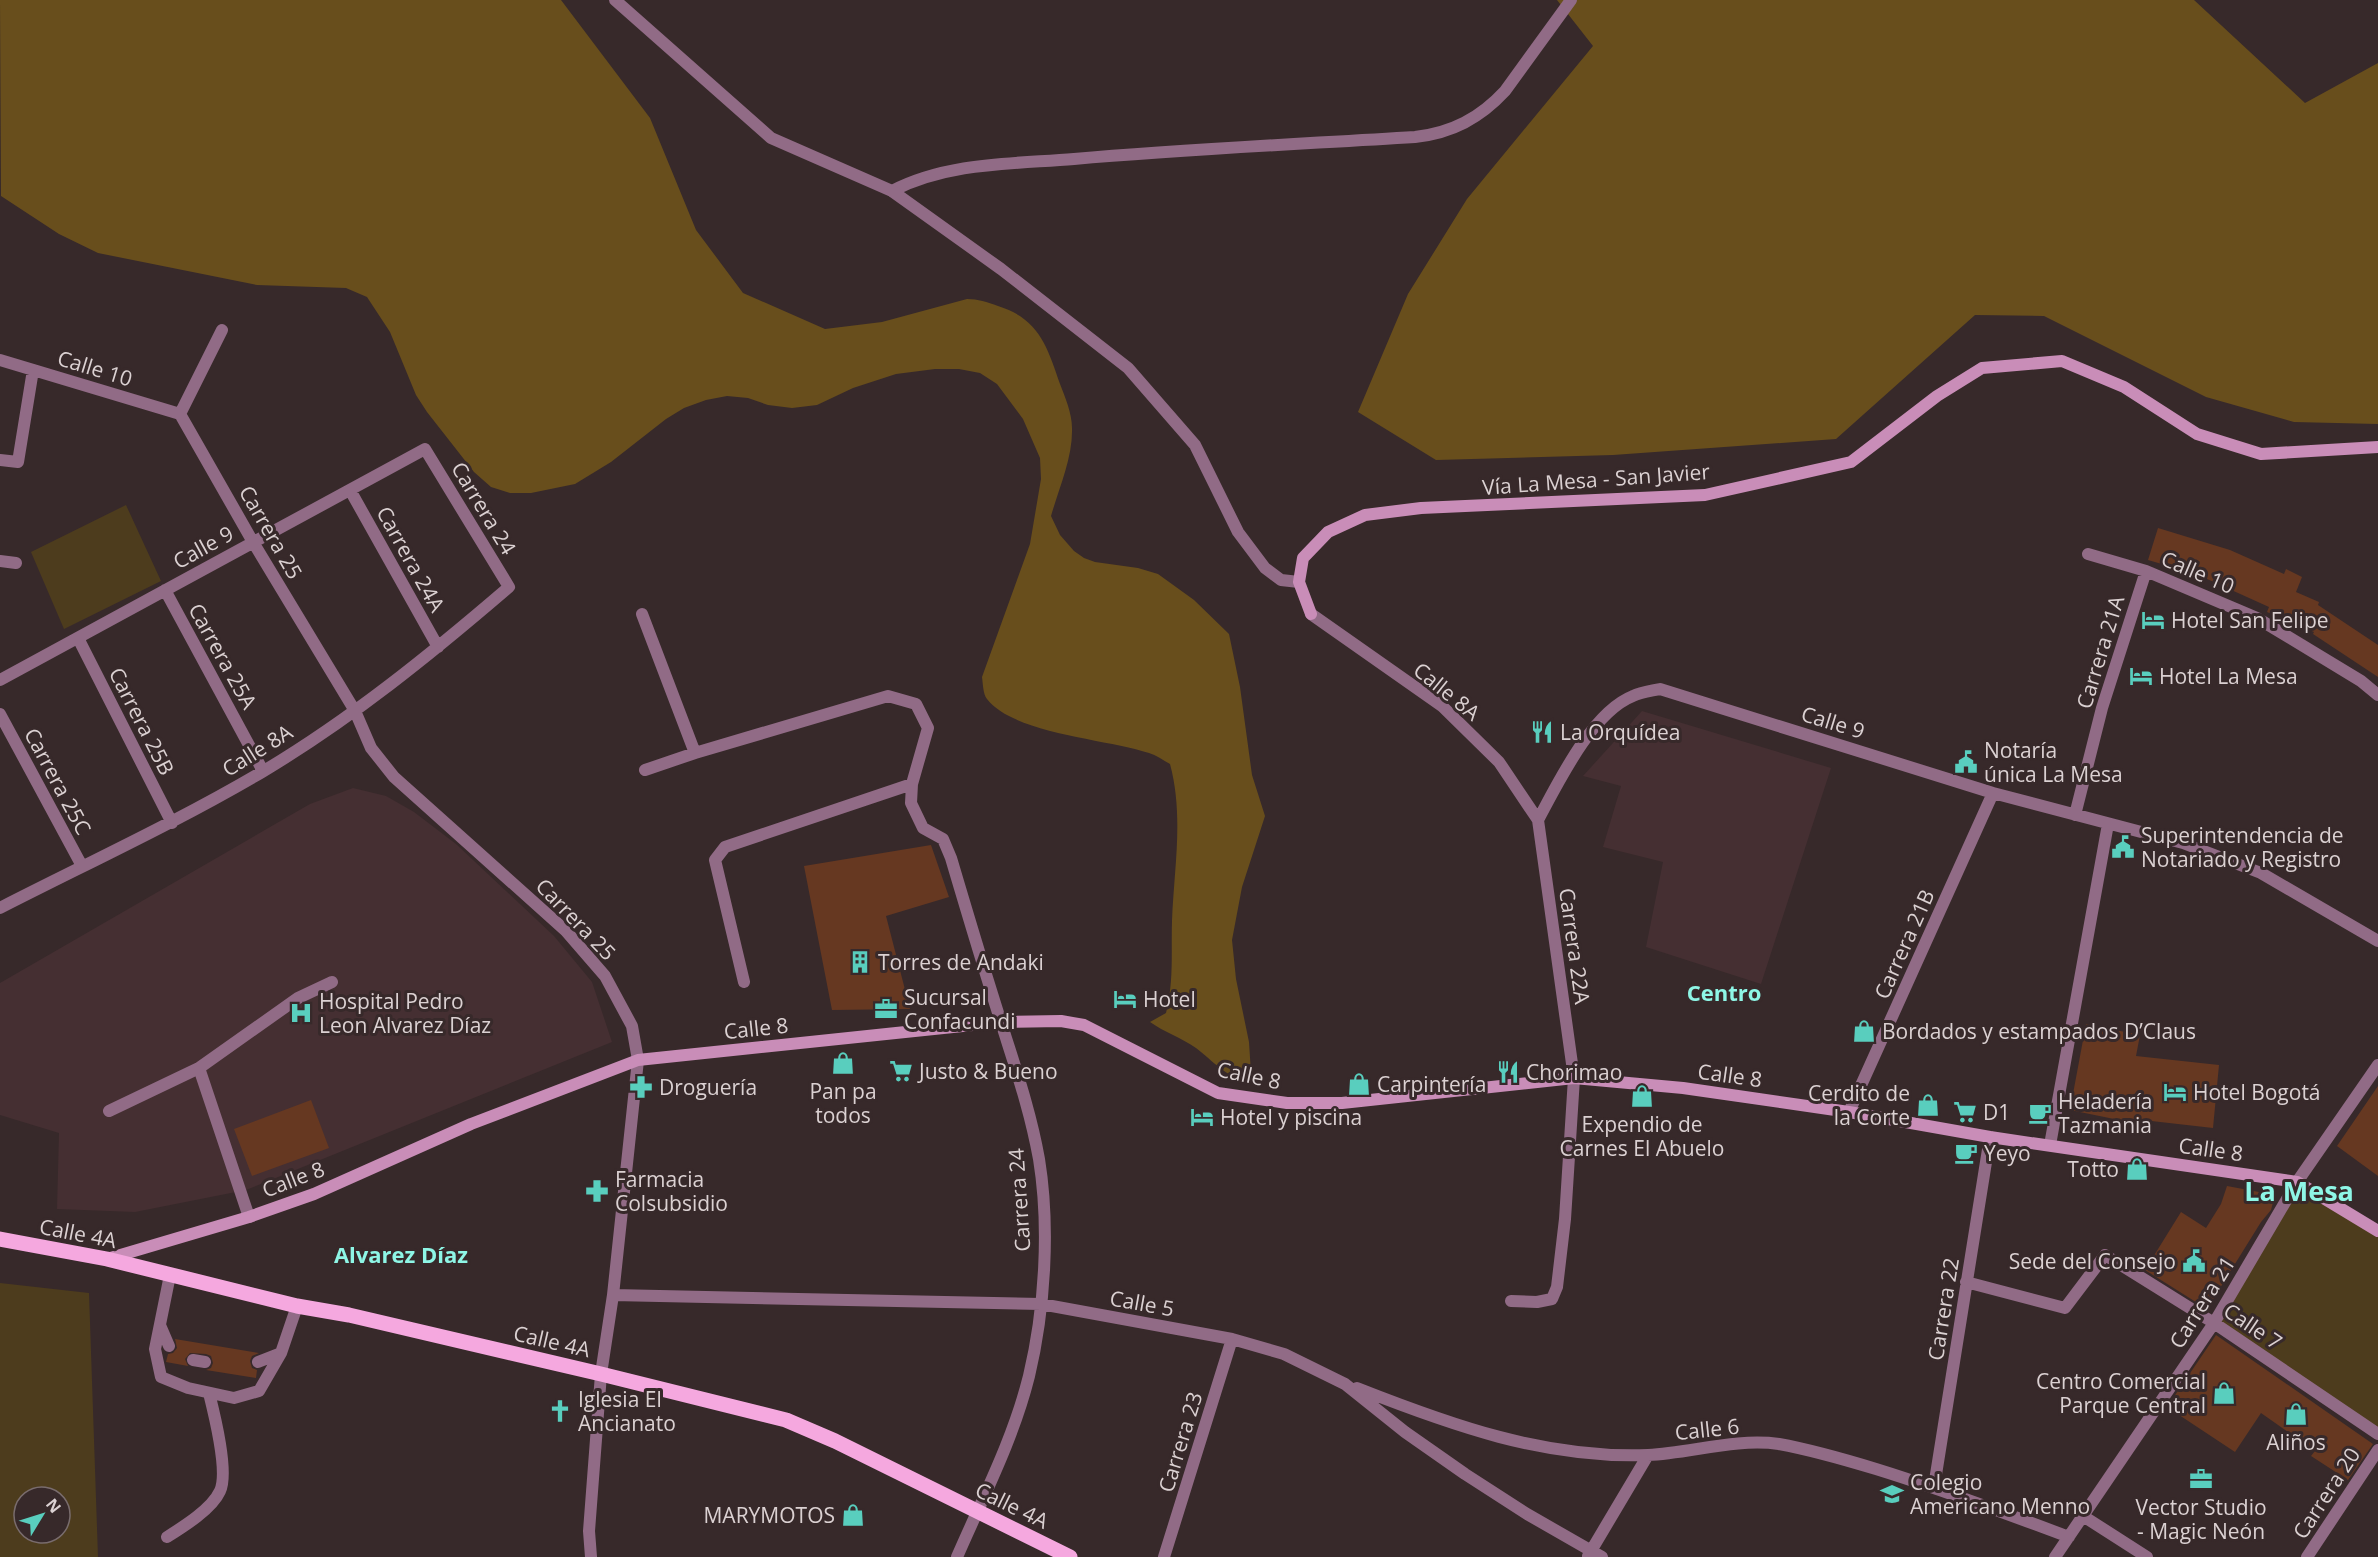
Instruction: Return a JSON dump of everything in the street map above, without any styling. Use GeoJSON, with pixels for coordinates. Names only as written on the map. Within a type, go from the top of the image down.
{"type":"FeatureCollection","features":[{"type":"Feature","properties":{"kind":"main road","name":"Vía La Mesa - San Javier"},"geometry":{"type":"LineString","coordinates":[[1299,582],[1303,558],[1328,532],[1365,515],[1421,508],[1705,495],[1851,462],[1937,396],[1982,368],[2062,361],[2124,387],[2197,434],[2261,454],[2378,447]]}},
{"type":"Feature","properties":{"kind":"main road"},"geometry":{"type":"LineString","coordinates":[[1299,582],[1311,614]]}},
{"type":"Feature","properties":{"kind":"main road","name":"Calle 8"},"geometry":{"type":"LineString","coordinates":[[107,1259],[249,1217],[314,1194],[471,1124],[638,1060],[1001,1022],[1061,1021],[1083,1025],[1218,1093],[1287,1103],[1342,1103],[1574,1078],[1683,1088],[1849,1112],[1990,1137],[2297,1182],[2378,1231]]}},
{"type":"Feature","properties":{"kind":"main road","name":"Calle 4A"},"geometry":{"type":"LineString","coordinates":[[0,1239],[107,1259],[297,1306],[349,1315],[601,1374],[786,1420],[835,1441],[1070,1557]]}},
{"type":"Feature","properties":{"kind":"street"},"geometry":{"type":"LineString","coordinates":[[615,0],[771,138],[892,191],[1001,269],[1128,368],[1195,445],[1239,532],[1265,568],[1281,580],[1299,582]]}},
{"type":"Feature","properties":{"kind":"street"},"geometry":{"type":"LineString","coordinates":[[892,191],[925,176],[964,168],[1120,155],[1415,137],[1446,131],[1477,116],[1492,105],[1505,91],[1571,0]]}},
{"type":"Feature","properties":{"kind":"street"},"geometry":{"type":"LineString","coordinates":[[180,414],[222,330]]}},
{"type":"Feature","properties":{"kind":"street","name":"Calle 10"},"geometry":{"type":"LineString","coordinates":[[0,360],[180,414]]}},
{"type":"Feature","properties":{"kind":"street"},"geometry":{"type":"LineString","coordinates":[[0,460],[18,462],[33,370]]}},
{"type":"Feature","properties":{"kind":"street","name":"Carrera 25"},"geometry":{"type":"LineString","coordinates":[[180,414],[253,542],[355,711],[371,748],[394,777],[566,930],[605,976],[632,1026],[638,1060],[613,1295],[601,1374],[589,1531],[591,1557]]}},
{"type":"Feature","properties":{"kind":"street","name":"Calle 9"},"geometry":{"type":"LineString","coordinates":[[0,680],[425,449]]}},
{"type":"Feature","properties":{"kind":"street","name":"Carrera 24"},"geometry":{"type":"LineString","coordinates":[[425,449],[509,587]]}},
{"type":"Feature","properties":{"kind":"street","name":"Carrera 24A"},"geometry":{"type":"LineString","coordinates":[[350,489],[438,647]]}},
{"type":"Feature","properties":{"kind":"street","name":"Calle 10"},"geometry":{"type":"LineString","coordinates":[[2088,554],[2146,571],[2257,618],[2361,681],[2378,695]]}},
{"type":"Feature","properties":{"kind":"street"},"geometry":{"type":"LineString","coordinates":[[0,561],[16,563]]}},
{"type":"Feature","properties":{"kind":"street","name":"Carrera 21A"},"geometry":{"type":"LineString","coordinates":[[2075,815],[2102,708],[2146,571]]}},
{"type":"Feature","properties":{"kind":"street","name":"Calle 8A"},"geometry":{"type":"LineString","coordinates":[[0,908],[172,823],[263,771],[355,711],[438,647],[509,587]]}},
{"type":"Feature","properties":{"kind":"street","name":"Carrera 25A"},"geometry":{"type":"LineString","coordinates":[[165,590],[263,771]]}},
{"type":"Feature","properties":{"kind":"street"},"geometry":{"type":"LineString","coordinates":[[642,614],[694,753]]}},
{"type":"Feature","properties":{"kind":"street","name":"Calle 8A"},"geometry":{"type":"LineString","coordinates":[[1311,614],[1442,706],[1499,762],[1538,820]]}},
{"type":"Feature","properties":{"kind":"street","name":"Carrera 25B"},"geometry":{"type":"LineString","coordinates":[[78,638],[172,823]]}},
{"type":"Feature","properties":{"kind":"street","name":"Calle 9"},"geometry":{"type":"LineString","coordinates":[[1538,820],[1575,751],[1608,713],[1631,696],[1660,689],[1994,793],[2183,843],[2261,873],[2378,941]]}},
{"type":"Feature","properties":{"kind":"street"},"geometry":{"type":"LineString","coordinates":[[645,770],[694,753],[888,696],[916,704],[928,728],[912,784],[725,846],[715,860],[744,982]]}},
{"type":"Feature","properties":{"kind":"street","name":"Carrera 25C"},"geometry":{"type":"LineString","coordinates":[[0,714],[82,866]]}},
{"type":"Feature","properties":{"kind":"street","name":"Carrera 24"},"geometry":{"type":"LineString","coordinates":[[912,784],[911,803],[923,828],[943,839],[951,858],[1024,1090],[1039,1161],[1044,1232],[1041,1304],[1029,1376],[1007,1445],[957,1557]]}},
{"type":"Feature","properties":{"kind":"street","name":"Carrera 21B"},"geometry":{"type":"LineString","coordinates":[[1849,1112],[1994,793]]}},
{"type":"Feature","properties":{"kind":"street","name":"Carrera 22A"},"geometry":{"type":"LineString","coordinates":[[1511,1301],[1538,1302],[1552,1299],[1557,1287],[1565,1219],[1574,1078],[1538,820]]}},
{"type":"Feature","properties":{"kind":"street"},"geometry":{"type":"LineString","coordinates":[[2050,1145],[2108,824]]}},
{"type":"Feature","properties":{"kind":"street"},"geometry":{"type":"LineString","coordinates":[[109,1111],[199,1068],[298,998],[332,982]]}},
{"type":"Feature","properties":{"kind":"street","name":"Carrera 21"},"geometry":{"type":"LineString","coordinates":[[2055,1557],[2214,1323],[2297,1182],[2378,1065]]}},
{"type":"Feature","properties":{"kind":"street"},"geometry":{"type":"LineString","coordinates":[[199,1068],[249,1217]]}},
{"type":"Feature","properties":{"kind":"street","name":"Carrera 22"},"geometry":{"type":"LineString","coordinates":[[1934,1487],[1990,1137]]}},
{"type":"Feature","properties":{"kind":"street","name":"Calle 7"},"geometry":{"type":"LineString","coordinates":[[1966,1282],[2065,1308],[2105,1255],[2214,1323],[2378,1434]]}},
{"type":"Feature","properties":{"kind":"street"},"geometry":{"type":"LineString","coordinates":[[170,1275],[155,1349],[161,1377],[188,1388],[234,1398],[259,1391],[281,1353],[297,1306]]}},
{"type":"Feature","properties":{"kind":"street","name":"Calle 5"},"geometry":{"type":"LineString","coordinates":[[613,1295],[1041,1304],[1232,1339],[1284,1354],[1345,1384],[1405,1432],[1465,1474],[1594,1555]]}},
{"type":"Feature","properties":{"kind":"street"},"geometry":{"type":"LineString","coordinates":[[160,1325],[169,1346]]}},
{"type":"Feature","properties":{"kind":"street","name":"Carrera 23"},"geometry":{"type":"LineString","coordinates":[[1164,1557],[1232,1339]]}},
{"type":"Feature","properties":{"kind":"street"},"geometry":{"type":"LineString","coordinates":[[258,1362],[281,1353]]}},
{"type":"Feature","properties":{"kind":"street","name":"Calle 6"},"geometry":{"type":"LineString","coordinates":[[1345,1384],[1453,1425],[1495,1437],[1568,1450],[1648,1455],[1738,1443],[1776,1444],[1819,1452],[1934,1487],[2068,1537]]}},
{"type":"Feature","properties":{"kind":"street"},"geometry":{"type":"LineString","coordinates":[[167,1537],[197,1517],[220,1491],[222,1469],[217,1425],[209,1393]]}},
{"type":"Feature","properties":{"kind":"street","name":"Carrera 20"},"geometry":{"type":"LineString","coordinates":[[2307,1557],[2378,1450]]}},
{"type":"Feature","properties":{"kind":"street"},"geometry":{"type":"LineString","coordinates":[[1594,1555],[1648,1455]]}},
{"type":"Feature","properties":{"kind":"street"},"geometry":{"type":"LineString","coordinates":[[2083,1516],[2147,1557]]}},
{"type":"Feature","properties":{"kind":"shaded area"},"geometry":{"type":"Polygon","coordinates":[[[0,0],[561,0],[650,118],[696,230],[743,293],[825,329],[882,322],[967,299],[994,305],[1023,318],[1040,336],[1051,358],[1071,417],[1070,450],[1051,516],[1060,535],[1074,551],[1084,558],[1158,574],[1194,600],[1229,634],[1240,687],[1252,775],[1265,816],[1242,887],[1232,940],[1236,979],[1249,1042],[1251,1073],[1248,1082],[1226,1072],[1196,1048],[1150,1022],[1166,1013],[1171,978],[1177,823],[1170,764],[1157,756],[1131,748],[1039,728],[1000,711],[987,699],[985,694],[982,677],[1030,544],[1041,479],[1040,458],[1023,419],[997,384],[980,373],[959,369],[935,369],[896,374],[853,388],[817,405],[792,408],[768,405],[748,398],[727,396],[706,400],[684,408],[666,419],[611,462],[575,484],[531,493],[510,493],[491,487],[474,472],[427,412],[416,395],[390,332],[367,297],[346,288],[257,285],[98,253],[59,234],[1,196],[0,0]]]}},
{"type":"Feature","properties":{"kind":"shaded area"},"geometry":{"type":"Polygon","coordinates":[[[1557,0],[2194,0],[2305,103],[2378,63],[2378,424],[2294,422],[2206,397],[2044,316],[1975,315],[1836,439],[1613,455],[1436,460],[1358,412],[1408,294],[1467,199],[1593,46],[1557,0]]]}},
{"type":"Feature","properties":{"kind":"shaded area"},"geometry":{"type":"Polygon","coordinates":[[[126,505],[161,581],[64,629],[31,552],[126,505]]]}},
{"type":"Feature","properties":{"kind":"shaded area"},"geometry":{"type":"Polygon","coordinates":[[[1642,711],[1831,768],[1761,984],[1646,947],[1663,862],[1603,847],[1621,786],[1583,776],[1642,711]]]}},
{"type":"Feature","properties":{"kind":"shaded area","name":"Hospital Pedro Leon Alvarez Díaz"},"geometry":{"type":"Polygon","coordinates":[[[353,788],[386,796],[414,812],[456,844],[554,936],[592,982],[612,1042],[246,1190],[135,1212],[57,1209],[59,1133],[0,1115],[0,983],[310,804],[353,788]]]}},
{"type":"Feature","properties":{"kind":"shaded area"},"geometry":{"type":"Polygon","coordinates":[[[2297,1182],[2378,1231],[2378,1434],[2214,1323],[2297,1182]]]}},
{"type":"Feature","properties":{"kind":"shaded area"},"geometry":{"type":"Polygon","coordinates":[[[0,1283],[89,1293],[98,1557],[0,1557],[0,1283]]]}},
{"type":"Feature","properties":{"kind":"building"},"geometry":{"type":"Polygon","coordinates":[[[2158,528],[2230,550],[2284,574],[2286,569],[2302,577],[2296,592],[2319,602],[2318,605],[2378,645],[2378,677],[2313,634],[2314,632],[2267,612],[2269,607],[2196,574],[2148,560],[2158,528]]]}},
{"type":"Feature","properties":{"kind":"building","name":"Torres de Andaki"},"geometry":{"type":"Polygon","coordinates":[[[931,845],[949,897],[886,916],[910,1009],[832,1010],[804,866],[931,845]]]}},
{"type":"Feature","properties":{"kind":"building"},"geometry":{"type":"Polygon","coordinates":[[[2086,1024],[2140,1035],[2136,1056],[2219,1065],[2213,1128],[2125,1118],[2124,1121],[2070,1110],[2086,1024]]]}},
{"type":"Feature","properties":{"kind":"building"},"geometry":{"type":"Polygon","coordinates":[[[2378,1086],[2378,1176],[2337,1146],[2378,1086]]]}},
{"type":"Feature","properties":{"kind":"building"},"geometry":{"type":"Polygon","coordinates":[[[311,1100],[329,1148],[252,1176],[234,1129],[311,1100]]]}},
{"type":"Feature","properties":{"kind":"building","name":"Sede del Consejo"},"geometry":{"type":"Polygon","coordinates":[[[2227,1186],[2275,1195],[2271,1210],[2261,1222],[2207,1309],[2145,1270],[2181,1212],[2206,1228],[2221,1204],[2227,1186]]]}},
{"type":"Feature","properties":{"kind":"building","name":"Centro Comercial Parque Central"},"geometry":{"type":"Polygon","coordinates":[[[2216,1335],[2373,1444],[2348,1480],[2311,1456],[2315,1451],[2261,1413],[2235,1452],[2167,1407],[2216,1335]]]}},
{"type":"Feature","properties":{"kind":"building"},"geometry":{"type":"Polygon","coordinates":[[[175,1339],[259,1353],[252,1356],[250,1361],[252,1368],[257,1370],[256,1378],[206,1370],[211,1368],[213,1363],[211,1356],[206,1354],[190,1353],[185,1359],[188,1366],[166,1362],[168,1354],[173,1353],[177,1348],[175,1339]]]}},
{"type":"Feature","properties":{"kind":"place","name":"Hotel San Felipe"},"geometry":{"type":"Point","coordinates":[2153,620]}},
{"type":"Feature","properties":{"kind":"place","name":"Hotel La Mesa"},"geometry":{"type":"Point","coordinates":[2141,676]}},
{"type":"Feature","properties":{"kind":"place","name":"La Orquídea"},"geometry":{"type":"Point","coordinates":[1542,732]}},
{"type":"Feature","properties":{"kind":"place","name":"Notaría única La Mesa"},"geometry":{"type":"Point","coordinates":[1966,762]}},
{"type":"Feature","properties":{"kind":"place","name":"Superintendencia de Notariado y Registro"},"geometry":{"type":"Point","coordinates":[2123,847]}},
{"type":"Feature","properties":{"kind":"place","name":"Torres de Andaki"},"geometry":{"type":"Point","coordinates":[860,962]}},
{"type":"Feature","properties":{"kind":"place","name":"Hotel"},"geometry":{"type":"Point","coordinates":[1125,999]}},
{"type":"Feature","properties":{"kind":"place","name":"Sucursal Confacundi"},"geometry":{"type":"Point","coordinates":[886,1009]}},
{"type":"Feature","properties":{"kind":"place","name":"Hospital Pedro Leon Alvarez Díaz"},"geometry":{"type":"Point","coordinates":[301,1013]}},
{"type":"Feature","properties":{"kind":"place","name":"Bordados y estampados D’Claus"},"geometry":{"type":"Point","coordinates":[1864,1031]}},
{"type":"Feature","properties":{"kind":"place","name":"Pan pa todos"},"geometry":{"type":"Point","coordinates":[843,1063]}},
{"type":"Feature","properties":{"kind":"place","name":"Justo & Bueno"},"geometry":{"type":"Point","coordinates":[901,1071]}},
{"type":"Feature","properties":{"kind":"place","name":"Chorimao"},"geometry":{"type":"Point","coordinates":[1508,1072]}},
{"type":"Feature","properties":{"kind":"place","name":"Carpintería"},"geometry":{"type":"Point","coordinates":[1359,1084]}},
{"type":"Feature","properties":{"kind":"place","name":"Droguería"},"geometry":{"type":"Point","coordinates":[641,1087]}},
{"type":"Feature","properties":{"kind":"place","name":"Hotel Bogotá"},"geometry":{"type":"Point","coordinates":[2175,1092]}},
{"type":"Feature","properties":{"kind":"place","name":"Expendio de Carnes El Abuelo"},"geometry":{"type":"Point","coordinates":[1642,1096]}},
{"type":"Feature","properties":{"kind":"place","name":"Cerdito de la Corte"},"geometry":{"type":"Point","coordinates":[1928,1105]}},
{"type":"Feature","properties":{"kind":"place","name":"D1"},"geometry":{"type":"Point","coordinates":[1965,1112]}},
{"type":"Feature","properties":{"kind":"place","name":"Heladería Tazmania"},"geometry":{"type":"Point","coordinates":[2040,1113]}},
{"type":"Feature","properties":{"kind":"place","name":"Hotel y piscina"},"geometry":{"type":"Point","coordinates":[1202,1117]}},
{"type":"Feature","properties":{"kind":"place","name":"Yeyo"},"geometry":{"type":"Point","coordinates":[1966,1153]}},
{"type":"Feature","properties":{"kind":"place","name":"Totto"},"geometry":{"type":"Point","coordinates":[2137,1169]}},
{"type":"Feature","properties":{"kind":"place","name":"Farmacia Colsubsidio"},"geometry":{"type":"Point","coordinates":[597,1191]}},
{"type":"Feature","properties":{"kind":"place","name":"Sede del Consejo"},"geometry":{"type":"Point","coordinates":[2194,1261]}},
{"type":"Feature","properties":{"kind":"place","name":"Centro Comercial Parque Central"},"geometry":{"type":"Point","coordinates":[2224,1393]}},
{"type":"Feature","properties":{"kind":"place","name":"Iglesia El Ancianato"},"geometry":{"type":"Point","coordinates":[560,1411]}},
{"type":"Feature","properties":{"kind":"place","name":"Aliños"},"geometry":{"type":"Point","coordinates":[2296,1414]}},
{"type":"Feature","properties":{"kind":"place","name":"Vector Studio - Magic Neón"},"geometry":{"type":"Point","coordinates":[2201,1479]}},
{"type":"Feature","properties":{"kind":"place","name":"Colegio Americano Menno"},"geometry":{"type":"Point","coordinates":[1892,1494]}},
{"type":"Feature","properties":{"kind":"place","name":"MARYMOTOS"},"geometry":{"type":"Point","coordinates":[853,1515]}},
{"type":"Feature","properties":{"kind":"district","name":"Centro"},"geometry":{"type":"Point","coordinates":[1724,992]}},
{"type":"Feature","properties":{"kind":"district","name":"La Mesa"},"geometry":{"type":"Point","coordinates":[2299,1190]}},
{"type":"Feature","properties":{"kind":"district","name":"Alvarez Díaz"},"geometry":{"type":"Point","coordinates":[401,1254]}}]}
